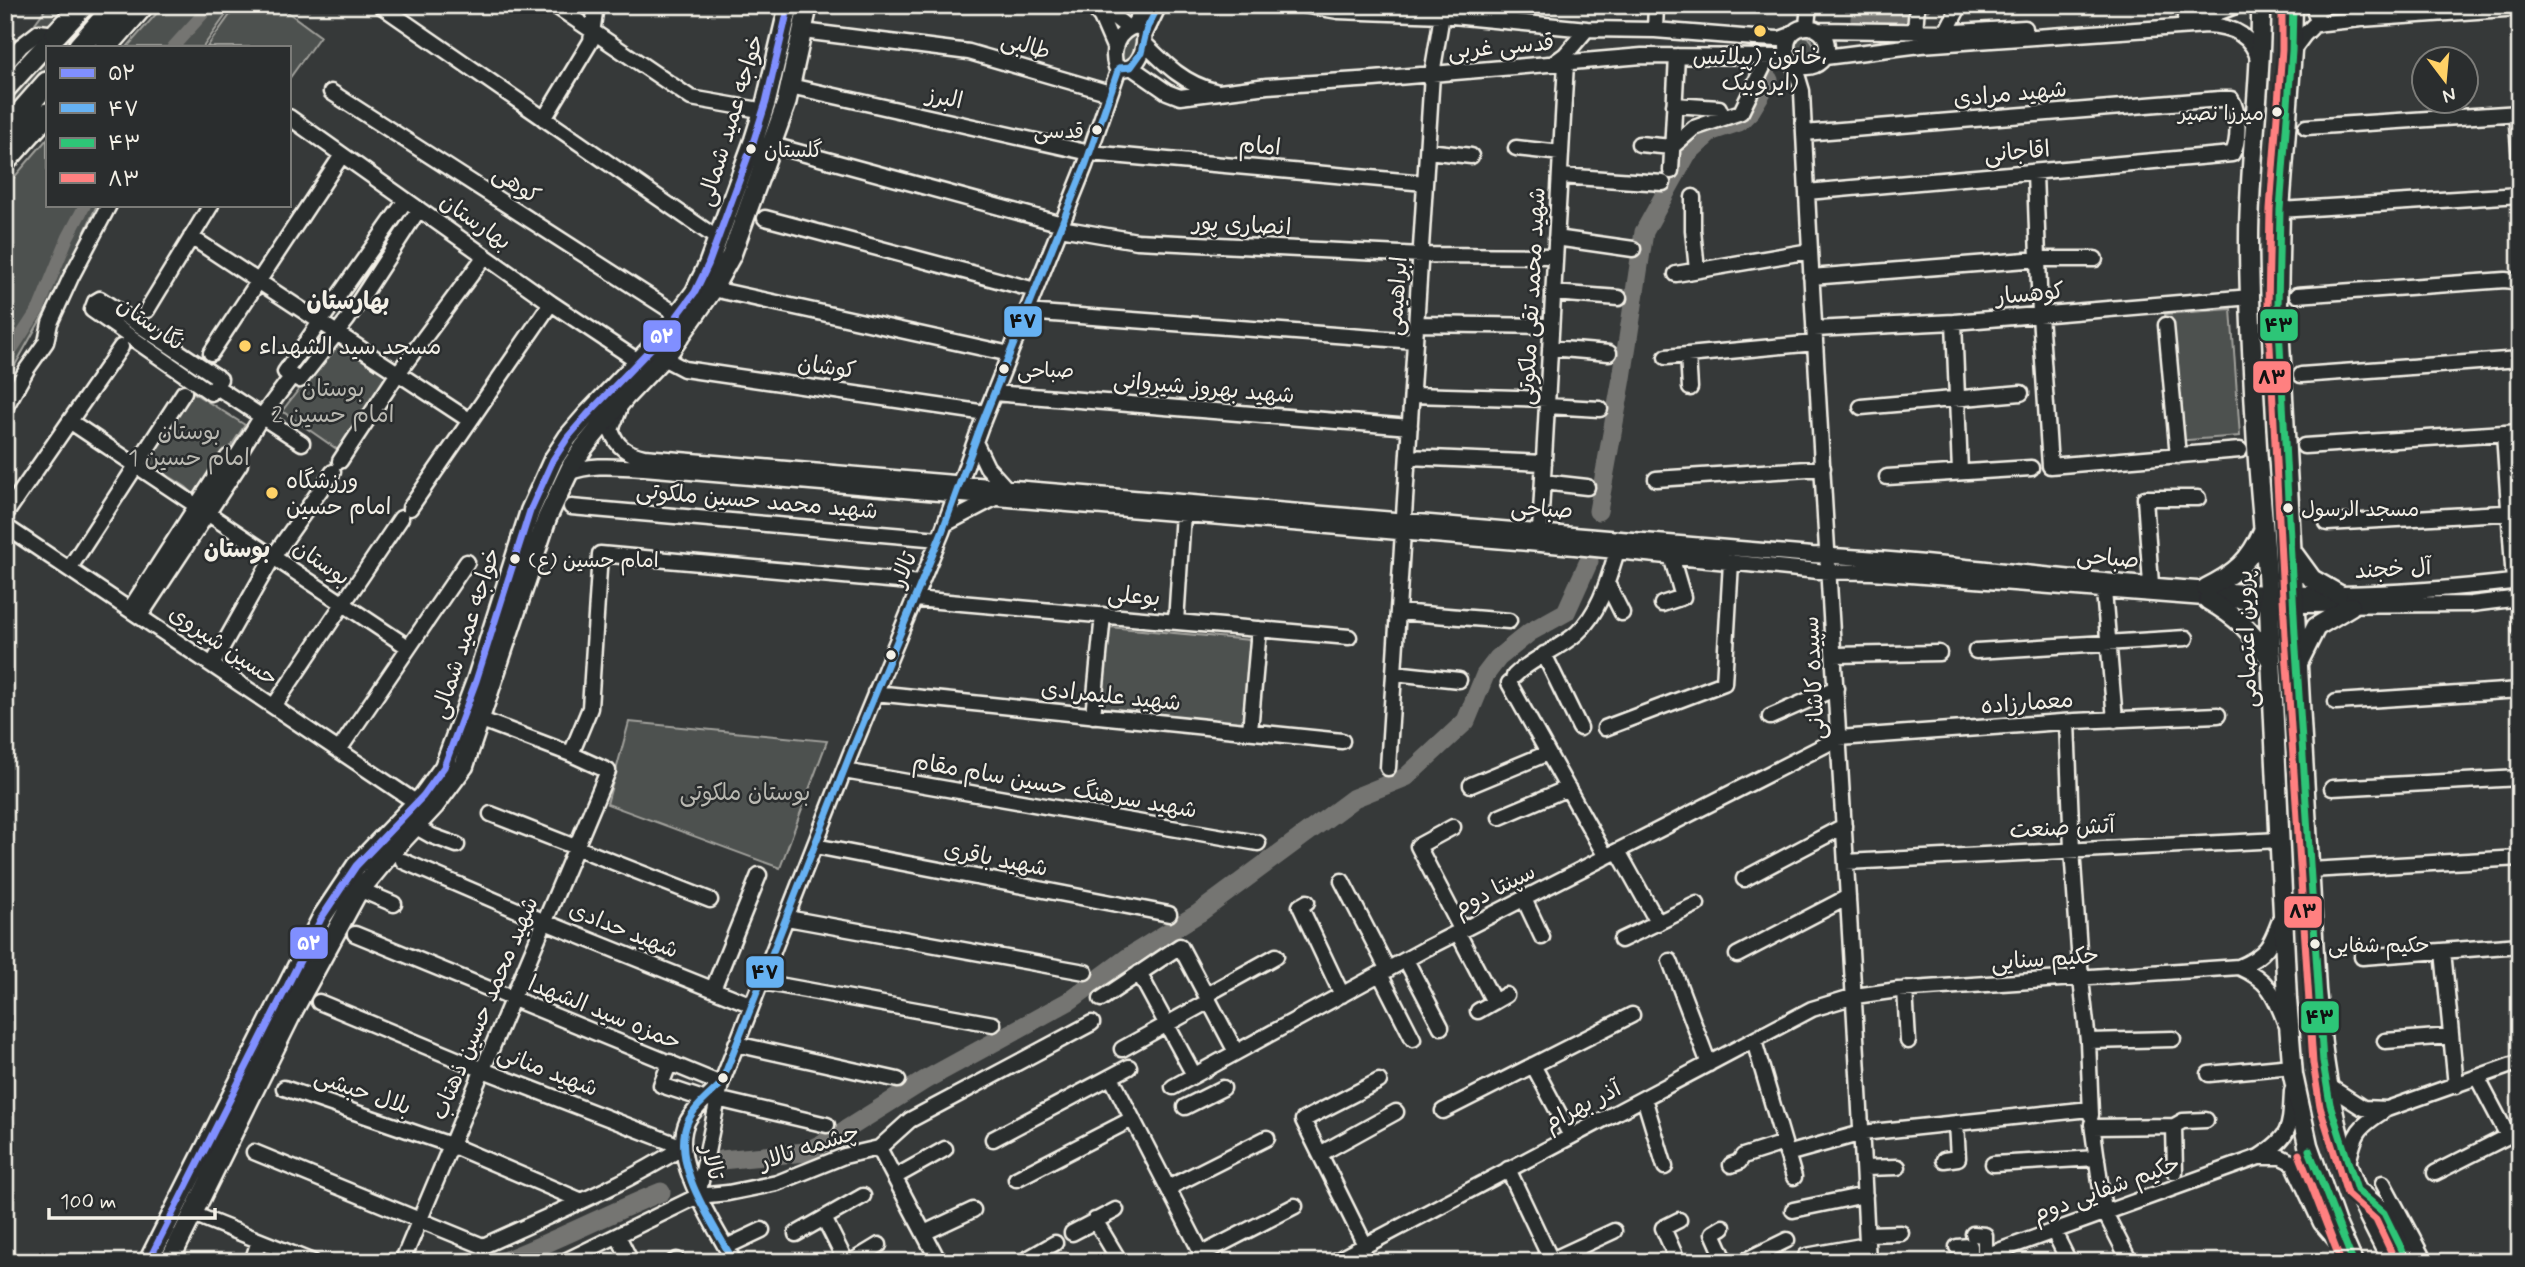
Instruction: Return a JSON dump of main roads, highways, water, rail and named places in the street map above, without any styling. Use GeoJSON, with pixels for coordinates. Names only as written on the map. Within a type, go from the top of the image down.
{"type":"FeatureCollection","features":[{"type":"Feature","properties":{"kind":"highway"},"geometry":{"type":"LineString","coordinates":[[56,34],[83,5]]}},
{"type":"Feature","properties":{"kind":"highway"},"geometry":{"type":"LineString","coordinates":[[80,46],[116,5]]}},
{"type":"Feature","properties":{"kind":"highway"},"geometry":{"type":"LineString","coordinates":[[107,46],[143,5]]}},
{"type":"Feature","properties":{"kind":"highway"},"geometry":{"type":"LineString","coordinates":[[5,131],[46,84]]}},
{"type":"Feature","properties":{"kind":"highway"},"geometry":{"type":"LineString","coordinates":[[5,161],[46,115]]}},
{"type":"Feature","properties":{"kind":"main road","name":"خواجه عمید شمالی"},"geometry":{"type":"LineString","coordinates":[[148,1262],[322,917],[356,866],[464,766],[547,518],[568,473],[584,447],[626,396],[663,358],[713,289],[721,248],[766,102],[789,5]]}},
{"type":"Feature","properties":{"kind":"main road","name":"خواجه عمید شمالی"},"geometry":{"type":"LineString","coordinates":[[169,1262],[337,927],[361,890],[393,850],[416,827],[423,806],[452,750],[530,511],[542,482],[568,437],[660,339],[695,292],[721,248],[772,145],[790,86],[808,5]]}},
{"type":"Feature","properties":{"kind":"main road","name":"پروین اعتصامی"},"geometry":{"type":"LineString","coordinates":[[2261,5],[2261,66],[2252,163],[2249,238],[2250,297],[2257,446],[2269,598],[2289,1033],[2292,1071],[2308,1144],[2335,1221],[2353,1262]]}},
{"type":"Feature","properties":{"kind":"main road"},"geometry":{"type":"LineString","coordinates":[[2293,5],[2280,210],[2278,307],[2316,990],[2327,1085],[2347,1165],[2392,1262]]}},
{"type":"Feature","properties":{"kind":"main road"},"geometry":{"type":"LineString","coordinates":[[5,90],[56,34]]}},
{"type":"Feature","properties":{"kind":"main road"},"geometry":{"type":"LineString","coordinates":[[2265,528],[2254,552],[2207,594],[2235,615],[2254,635],[2271,660]]}},
{"type":"Feature","properties":{"kind":"main road"},"geometry":{"type":"LineString","coordinates":[[2291,550],[2312,579],[2344,600],[2316,628],[2298,665]]}},
{"type":"Feature","properties":{"kind":"main road"},"geometry":{"type":"LineString","coordinates":[[2357,1190],[2384,1213],[2408,1262]]}},
{"type":"Feature","properties":{"kind":"waterway"},"geometry":{"type":"LineString","coordinates":[[174,46],[211,5]]}},
{"type":"Feature","properties":{"kind":"waterway"},"geometry":{"type":"LineString","coordinates":[[1860,19],[1888,17],[1922,5]]}},
{"type":"Feature","properties":{"kind":"waterway"},"geometry":{"type":"LineString","coordinates":[[1598,511],[1644,232],[1687,154],[1712,131],[1739,122],[1751,110],[1769,80]]}},
{"type":"Feature","properties":{"kind":"waterway"},"geometry":{"type":"LineString","coordinates":[[5,360],[39,308],[68,237],[84,206]]}},
{"type":"Feature","properties":{"kind":"waterway"},"geometry":{"type":"LineString","coordinates":[[721,1160],[806,1152],[831,1139],[925,1080],[1069,1001],[1130,956],[1199,913],[1354,798],[1406,777],[1466,721],[1485,675],[1498,658],[1530,632],[1566,612],[1589,561]]}},
{"type":"Feature","properties":{"kind":"waterway"},"geometry":{"type":"LineString","coordinates":[[501,1262],[661,1192]]}},
{"type":"Feature","properties":{"kind":"place","name":"خاتون (پیلاتس، ایروبیک)"},"geometry":{"type":"Point","coordinates":[1760,31]}},
{"type":"Feature","properties":{"kind":"place","name":"میرزا نصیر"},"geometry":{"type":"Point","coordinates":[2277,112]}},
{"type":"Feature","properties":{"kind":"place","name":"قدسی"},"geometry":{"type":"Point","coordinates":[1097,130]}},
{"type":"Feature","properties":{"kind":"place","name":"گلستان"},"geometry":{"type":"Point","coordinates":[751,149]}},
{"type":"Feature","properties":{"kind":"place","name":"مسجد سید الشهداء"},"geometry":{"type":"Point","coordinates":[245,346]}},
{"type":"Feature","properties":{"kind":"place","name":"صباحی"},"geometry":{"type":"Point","coordinates":[1004,369]}},
{"type":"Feature","properties":{"kind":"place","name":"ورزشگاه امام حسین"},"geometry":{"type":"Point","coordinates":[272,493]}},
{"type":"Feature","properties":{"kind":"place","name":"مسجد الرسول"},"geometry":{"type":"Point","coordinates":[2288,508]}},
{"type":"Feature","properties":{"kind":"place","name":"امام حسین (ع)"},"geometry":{"type":"Point","coordinates":[515,559]}},
{"type":"Feature","properties":{"kind":"place","name":"حکیم شفایی"},"geometry":{"type":"Point","coordinates":[2315,944]}},
{"type":"Feature","properties":{"kind":"district","name":"بهارستان"},"geometry":{"type":"Point","coordinates":[348,301]}},
{"type":"Feature","properties":{"kind":"district","name":"بوستان"},"geometry":{"type":"Point","coordinates":[237,549]}},
{"type":"Feature","properties":{"kind":"park label","name":"بوستان امام حسین 2"},"geometry":{"type":"Point","coordinates":[333,401]}},
{"type":"Feature","properties":{"kind":"park label","name":"بوستان امام حسین 1"},"geometry":{"type":"Point","coordinates":[189,444]}},
{"type":"Feature","properties":{"kind":"park label","name":"بوستان ملکوتی"},"geometry":{"type":"Point","coordinates":[745,792]}}]}
